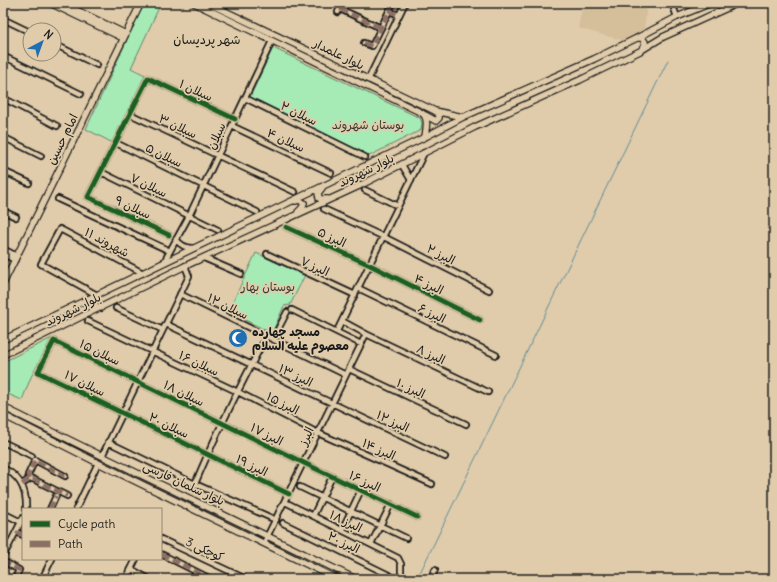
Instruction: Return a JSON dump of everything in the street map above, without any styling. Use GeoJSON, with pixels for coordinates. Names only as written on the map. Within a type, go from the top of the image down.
{"type":"FeatureCollection","features":[{"type":"Feature","properties":{"kind":"main road"},"geometry":{"type":"LineString","coordinates":[[50,3],[125,36]]}},
{"type":"Feature","properties":{"kind":"main road"},"geometry":{"type":"LineString","coordinates":[[62,3],[125,36]]}},
{"type":"Feature","properties":{"kind":"main road","name":"امام حسین"},"geometry":{"type":"LineString","coordinates":[[3,284],[141,3]]}},
{"type":"Feature","properties":{"kind":"main road","name":"بلوار علمدار"},"geometry":{"type":"LineString","coordinates":[[194,3],[436,121],[439,118],[439,115],[435,111]]}},
{"type":"Feature","properties":{"kind":"main road","name":"بلوار علمدار"},"geometry":{"type":"LineString","coordinates":[[208,3],[435,111],[463,117]]}},
{"type":"Feature","properties":{"kind":"main road","name":"بلوار شهروند"},"geometry":{"type":"LineString","coordinates":[[4,338],[98,295],[425,137],[463,117],[710,3]]}},
{"type":"Feature","properties":{"kind":"main road","name":"بلوار شهروند"},"geometry":{"type":"LineString","coordinates":[[3,355],[86,314],[102,308],[185,266],[359,186],[475,126],[580,80],[640,51],[663,37],[738,3]]}},
{"type":"Feature","properties":{"kind":"main road"},"geometry":{"type":"LineString","coordinates":[[656,28],[654,34],[657,37],[663,37]]}},
{"type":"Feature","properties":{"kind":"main road"},"geometry":{"type":"LineString","coordinates":[[272,41],[275,35]]}},
{"type":"Feature","properties":{"kind":"main road"},"geometry":{"type":"LineString","coordinates":[[637,38],[642,38],[645,42],[644,47],[640,51]]}},
{"type":"Feature","properties":{"kind":"main road"},"geometry":{"type":"LineString","coordinates":[[424,114],[426,122],[425,137]]}},
{"type":"Feature","properties":{"kind":"main road"},"geometry":{"type":"LineString","coordinates":[[325,185],[320,190],[318,196],[321,199],[332,198]]}},
{"type":"Feature","properties":{"kind":"main road"},"geometry":{"type":"LineString","coordinates":[[289,203],[299,200],[304,203],[302,208],[291,217]]}},
{"type":"Feature","properties":{"kind":"main road"},"geometry":{"type":"LineString","coordinates":[[98,295],[94,298],[93,303],[102,308]]}},
{"type":"Feature","properties":{"kind":"main road"},"geometry":{"type":"LineString","coordinates":[[81,303],[87,307],[86,314]]}},
{"type":"Feature","properties":{"kind":"main road","name":"بلوار سلمان فارسی"},"geometry":{"type":"LineString","coordinates":[[3,407],[356,579]]}},
{"type":"Feature","properties":{"kind":"main road","name":"بلوار سلمان فارسی"},"geometry":{"type":"LineString","coordinates":[[3,415],[98,463],[338,579]]}},
{"type":"Feature","properties":{"kind":"street"},"geometry":{"type":"LineString","coordinates":[[342,3],[339,10],[381,28]]}},
{"type":"Feature","properties":{"kind":"street"},"geometry":{"type":"LineString","coordinates":[[364,43],[372,46],[393,3]]}},
{"type":"Feature","properties":{"kind":"street"},"geometry":{"type":"LineString","coordinates":[[368,80],[406,3]]}},
{"type":"Feature","properties":{"kind":"street"},"geometry":{"type":"LineString","coordinates":[[672,3],[677,17]]}},
{"type":"Feature","properties":{"kind":"street"},"geometry":{"type":"LineString","coordinates":[[389,11],[400,15]]}},
{"type":"Feature","properties":{"kind":"street"},"geometry":{"type":"LineString","coordinates":[[3,19],[22,28]]}},
{"type":"Feature","properties":{"kind":"street","name":"سبلان"},"geometry":{"type":"LineString","coordinates":[[164,262],[189,216],[272,41]]}},
{"type":"Feature","properties":{"kind":"street"},"geometry":{"type":"LineString","coordinates":[[62,48],[97,65]]}},
{"type":"Feature","properties":{"kind":"street"},"geometry":{"type":"LineString","coordinates":[[3,56],[81,94]]}},
{"type":"Feature","properties":{"kind":"street","name":"سبلان ۱"},"geometry":{"type":"LineString","coordinates":[[130,114],[148,78],[235,119]]}},
{"type":"Feature","properties":{"kind":"street"},"geometry":{"type":"LineString","coordinates":[[3,98],[57,126]]}},
{"type":"Feature","properties":{"kind":"street","name":"سبلان ۲"},"geometry":{"type":"LineString","coordinates":[[245,98],[365,157]]}},
{"type":"Feature","properties":{"kind":"street"},"geometry":{"type":"LineString","coordinates":[[101,172],[130,114]]}},
{"type":"Feature","properties":{"kind":"street","name":"سبلان ۳"},"geometry":{"type":"LineString","coordinates":[[130,114],[295,192]]}},
{"type":"Feature","properties":{"kind":"street","name":"سبلان ۴"},"geometry":{"type":"LineString","coordinates":[[232,126],[331,173]]}},
{"type":"Feature","properties":{"kind":"street"},"geometry":{"type":"LineString","coordinates":[[3,137],[41,156]]}},
{"type":"Feature","properties":{"kind":"street","name":"سبلان ۵"},"geometry":{"type":"LineString","coordinates":[[116,143],[257,212]]}},
{"type":"Feature","properties":{"kind":"street"},"geometry":{"type":"LineString","coordinates":[[337,332],[424,153]]}},
{"type":"Feature","properties":{"kind":"street"},"geometry":{"type":"LineString","coordinates":[[402,165],[411,180]]}},
{"type":"Feature","properties":{"kind":"street"},"geometry":{"type":"LineString","coordinates":[[3,171],[29,183]]}},
{"type":"Feature","properties":{"kind":"street","name":"سبلان ۹"},"geometry":{"type":"LineString","coordinates":[[101,172],[88,197],[169,235]]}},
{"type":"Feature","properties":{"kind":"street","name":"سبلان ۷"},"geometry":{"type":"LineString","coordinates":[[101,172],[218,230]]}},
{"type":"Feature","properties":{"kind":"street"},"geometry":{"type":"LineString","coordinates":[[365,190],[398,206]]}},
{"type":"Feature","properties":{"kind":"street"},"geometry":{"type":"LineString","coordinates":[[58,199],[170,251]]}},
{"type":"Feature","properties":{"kind":"street","name":"البرز ۲"},"geometry":{"type":"LineString","coordinates":[[324,209],[384,237],[489,290]]}},
{"type":"Feature","properties":{"kind":"street"},"geometry":{"type":"LineString","coordinates":[[3,211],[16,218]]}},
{"type":"Feature","properties":{"kind":"street","name":"البرز ۵"},"geometry":{"type":"LineString","coordinates":[[286,226],[370,265]]}},
{"type":"Feature","properties":{"kind":"street","name":"شهروند ۱۱"},"geometry":{"type":"LineString","coordinates":[[98,295],[43,265],[42,263],[58,230],[60,229],[143,272]]}},
{"type":"Feature","properties":{"kind":"street"},"geometry":{"type":"LineString","coordinates":[[176,238],[182,245],[193,248]]}},
{"type":"Feature","properties":{"kind":"street"},"geometry":{"type":"LineString","coordinates":[[3,249],[16,258]]}},
{"type":"Feature","properties":{"kind":"street"},"geometry":{"type":"LineString","coordinates":[[3,254],[16,258]]}},
{"type":"Feature","properties":{"kind":"street","name":"البرز ۷"},"geometry":{"type":"LineString","coordinates":[[267,254],[355,295]]}},
{"type":"Feature","properties":{"kind":"street"},"geometry":{"type":"LineString","coordinates":[[204,258],[241,274]]}},
{"type":"Feature","properties":{"kind":"street","name":"البرز ۴"},"geometry":{"type":"LineString","coordinates":[[370,265],[480,320]]}},
{"type":"Feature","properties":{"kind":"street"},"geometry":{"type":"LineString","coordinates":[[102,456],[189,276],[185,266]]}},
{"type":"Feature","properties":{"kind":"street","name":"البرز ۶"},"geometry":{"type":"LineString","coordinates":[[358,288],[496,355]]}},
{"type":"Feature","properties":{"kind":"street","name":"سبلان ۱۲"},"geometry":{"type":"LineString","coordinates":[[180,294],[346,375]]}},
{"type":"Feature","properties":{"kind":"street"},"geometry":{"type":"LineString","coordinates":[[116,308],[163,330]]}},
{"type":"Feature","properties":{"kind":"street"},"geometry":{"type":"LineString","coordinates":[[273,339],[289,311],[361,344]]}},
{"type":"Feature","properties":{"kind":"street","name":"سبلان ۱۶"},"geometry":{"type":"LineString","coordinates":[[88,320],[238,392]]}},
{"type":"Feature","properties":{"kind":"street"},"geometry":{"type":"LineString","coordinates":[[342,321],[366,334]]}},
{"type":"Feature","properties":{"kind":"street","name":"البرز ۱۳"},"geometry":{"type":"LineString","coordinates":[[166,324],[252,364],[332,404]]}},
{"type":"Feature","properties":{"kind":"street","name":"البرز"},"geometry":{"type":"LineString","coordinates":[[264,543],[366,334]]}},
{"type":"Feature","properties":{"kind":"street","name":"البرز ۸"},"geometry":{"type":"LineString","coordinates":[[366,334],[488,392]]}},
{"type":"Feature","properties":{"kind":"street"},"geometry":{"type":"LineString","coordinates":[[195,484],[222,422],[266,335]]}},
{"type":"Feature","properties":{"kind":"street","name":"سبلان ۱۷"},"geometry":{"type":"LineString","coordinates":[[54,341],[38,372],[122,413]]}},
{"type":"Feature","properties":{"kind":"street","name":"سبلان ۱۵"},"geometry":{"type":"LineString","coordinates":[[54,341],[138,381]]}},
{"type":"Feature","properties":{"kind":"street","name":"البرز ۱۰"},"geometry":{"type":"LineString","coordinates":[[349,370],[466,424]]}},
{"type":"Feature","properties":{"kind":"street","name":"سبلان ۱۸"},"geometry":{"type":"LineString","coordinates":[[138,381],[222,422]]}},
{"type":"Feature","properties":{"kind":"street","name":"البرز ۱۵"},"geometry":{"type":"LineString","coordinates":[[238,392],[318,433]]}},
{"type":"Feature","properties":{"kind":"street","name":"البرز ۱۲"},"geometry":{"type":"LineString","coordinates":[[332,404],[445,457]]}},
{"type":"Feature","properties":{"kind":"street","name":"سبلان ۲۰"},"geometry":{"type":"LineString","coordinates":[[122,413],[207,454]]}},
{"type":"Feature","properties":{"kind":"street","name":"البرز ۱۷"},"geometry":{"type":"LineString","coordinates":[[222,422],[304,463]]}},
{"type":"Feature","properties":{"kind":"street","name":"البرز ۱۴"},"geometry":{"type":"LineString","coordinates":[[318,433],[432,484]]}},
{"type":"Feature","properties":{"kind":"street"},"geometry":{"type":"LineString","coordinates":[[3,442],[32,456]]}},
{"type":"Feature","properties":{"kind":"street"},"geometry":{"type":"LineString","coordinates":[[108,442],[195,484],[276,520]]}},
{"type":"Feature","properties":{"kind":"street","name":"البرز ۱۹"},"geometry":{"type":"LineString","coordinates":[[207,454],[289,494]]}},
{"type":"Feature","properties":{"kind":"street"},"geometry":{"type":"LineString","coordinates":[[30,479],[28,475],[35,460],[65,476]]}},
{"type":"Feature","properties":{"kind":"street"},"geometry":{"type":"LineString","coordinates":[[76,508],[98,463]]}},
{"type":"Feature","properties":{"kind":"street","name":"البرز ۱۶"},"geometry":{"type":"LineString","coordinates":[[304,463],[417,517]]}},
{"type":"Feature","properties":{"kind":"street"},"geometry":{"type":"LineString","coordinates":[[3,468],[15,476],[22,484],[27,499],[26,508]]}},
{"type":"Feature","properties":{"kind":"street"},"geometry":{"type":"LineString","coordinates":[[313,516],[332,477]]}},
{"type":"Feature","properties":{"kind":"street"},"geometry":{"type":"LineString","coordinates":[[22,484],[30,479],[33,479],[67,496]]}},
{"type":"Feature","properties":{"kind":"street"},"geometry":{"type":"LineString","coordinates":[[300,487],[406,538]]}},
{"type":"Feature","properties":{"kind":"street"},"geometry":{"type":"LineString","coordinates":[[342,530],[361,490]]}},
{"type":"Feature","properties":{"kind":"street"},"geometry":{"type":"LineString","coordinates":[[50,508],[56,496]]}},
{"type":"Feature","properties":{"kind":"street","name":"البرز ۱۸"},"geometry":{"type":"LineString","coordinates":[[285,502],[398,558],[401,564],[401,579]]}},
{"type":"Feature","properties":{"kind":"street"},"geometry":{"type":"LineString","coordinates":[[371,544],[391,504]]}},
{"type":"Feature","properties":{"kind":"street"},"geometry":{"type":"LineString","coordinates":[[3,513],[22,520],[3,557]]}},
{"type":"Feature","properties":{"kind":"street","name":"البرز ۲۰"},"geometry":{"type":"LineString","coordinates":[[283,523],[397,579]]}},
{"type":"Feature","properties":{"kind":"street"},"geometry":{"type":"LineString","coordinates":[[16,532],[22,535]]}},
{"type":"Feature","properties":{"kind":"street","name":"کوچکی 3"},"geometry":{"type":"LineString","coordinates":[[162,539],[242,578]]}},
{"type":"Feature","properties":{"kind":"street"},"geometry":{"type":"LineString","coordinates":[[162,555],[211,579]]}},
{"type":"Feature","properties":{"kind":"street"},"geometry":{"type":"LineString","coordinates":[[42,579],[52,560]]}},
{"type":"Feature","properties":{"kind":"street"},"geometry":{"type":"LineString","coordinates":[[126,579],[136,560]]}},
{"type":"Feature","properties":{"kind":"street"},"geometry":{"type":"LineString","coordinates":[[3,561],[19,570],[15,579]]}},
{"type":"Feature","properties":{"kind":"street"},"geometry":{"type":"LineString","coordinates":[[131,569],[149,579]]}},
{"type":"Feature","properties":{"kind":"street"},"geometry":{"type":"LineString","coordinates":[[431,579],[435,570]]}},
{"type":"Feature","properties":{"kind":"street"},"geometry":{"type":"LineString","coordinates":[[193,579],[196,572]]}},
{"type":"Feature","properties":{"kind":"shaded area"},"geometry":{"type":"Polygon","coordinates":[[[583,3],[647,3],[644,29],[625,41],[578,28],[583,3]]]}},
{"type":"Feature","properties":{"kind":"green space"},"geometry":{"type":"Polygon","coordinates":[[[144,3],[161,3],[131,68],[145,75],[113,143],[86,129],[144,3]]]}},
{"type":"Feature","properties":{"kind":"green space","name":"بوستان شهروند"},"geometry":{"type":"Polygon","coordinates":[[[273,48],[420,118],[422,123],[421,130],[369,156],[250,97],[273,48]]]}},
{"type":"Feature","properties":{"kind":"green space","name":"بوستان بهار"},"geometry":{"type":"Polygon","coordinates":[[[256,253],[305,275],[290,305],[284,306],[272,333],[228,312],[256,253]]]}},
{"type":"Feature","properties":{"kind":"green space"},"geometry":{"type":"Polygon","coordinates":[[[52,338],[31,377],[22,400],[3,392],[3,362],[52,338]]]}},
{"type":"Feature","properties":{"kind":"waterway"},"geometry":{"type":"LineString","coordinates":[[417,579],[668,60]]}},
{"type":"Feature","properties":{"kind":"marked path"},"geometry":{"type":"LineString","coordinates":[[364,43],[372,46],[393,3]]}},
{"type":"Feature","properties":{"kind":"marked path"},"geometry":{"type":"LineString","coordinates":[[340,9],[381,28]]}},
{"type":"Feature","properties":{"kind":"marked path"},"geometry":{"type":"LineString","coordinates":[[389,11],[399,15]]}},
{"type":"Feature","properties":{"kind":"marked path"},"geometry":{"type":"LineString","coordinates":[[30,479],[28,475],[35,460],[65,476]]}},
{"type":"Feature","properties":{"kind":"marked path"},"geometry":{"type":"LineString","coordinates":[[22,484],[30,479],[33,479],[67,496]]}},
{"type":"Feature","properties":{"kind":"marked path"},"geometry":{"type":"LineString","coordinates":[[50,508],[56,496]]}},
{"type":"Feature","properties":{"kind":"marked path"},"geometry":{"type":"LineString","coordinates":[[16,532],[22,535]]}},
{"type":"Feature","properties":{"kind":"marked path"},"geometry":{"type":"LineString","coordinates":[[162,554],[211,579]]}},
{"type":"Feature","properties":{"kind":"marked path"},"geometry":{"type":"LineString","coordinates":[[3,561],[19,570],[15,579]]}},
{"type":"Feature","properties":{"kind":"cycle path"},"geometry":{"type":"LineString","coordinates":[[169,235],[88,197],[148,78],[235,119]]}},
{"type":"Feature","properties":{"kind":"cycle path"},"geometry":{"type":"LineString","coordinates":[[286,227],[370,265],[480,320]]}},
{"type":"Feature","properties":{"kind":"cycle path"},"geometry":{"type":"LineString","coordinates":[[289,494],[38,372],[54,341],[417,517]]}},
{"type":"Feature","properties":{"kind":"place","name":"مسجد چهارده معصوم علیه السلام"},"geometry":{"type":"Point","coordinates":[238,338]}},
{"type":"Feature","properties":{"kind":"district","name":"شهر پردیسان"},"geometry":{"type":"Point","coordinates":[207,39]}}]}
